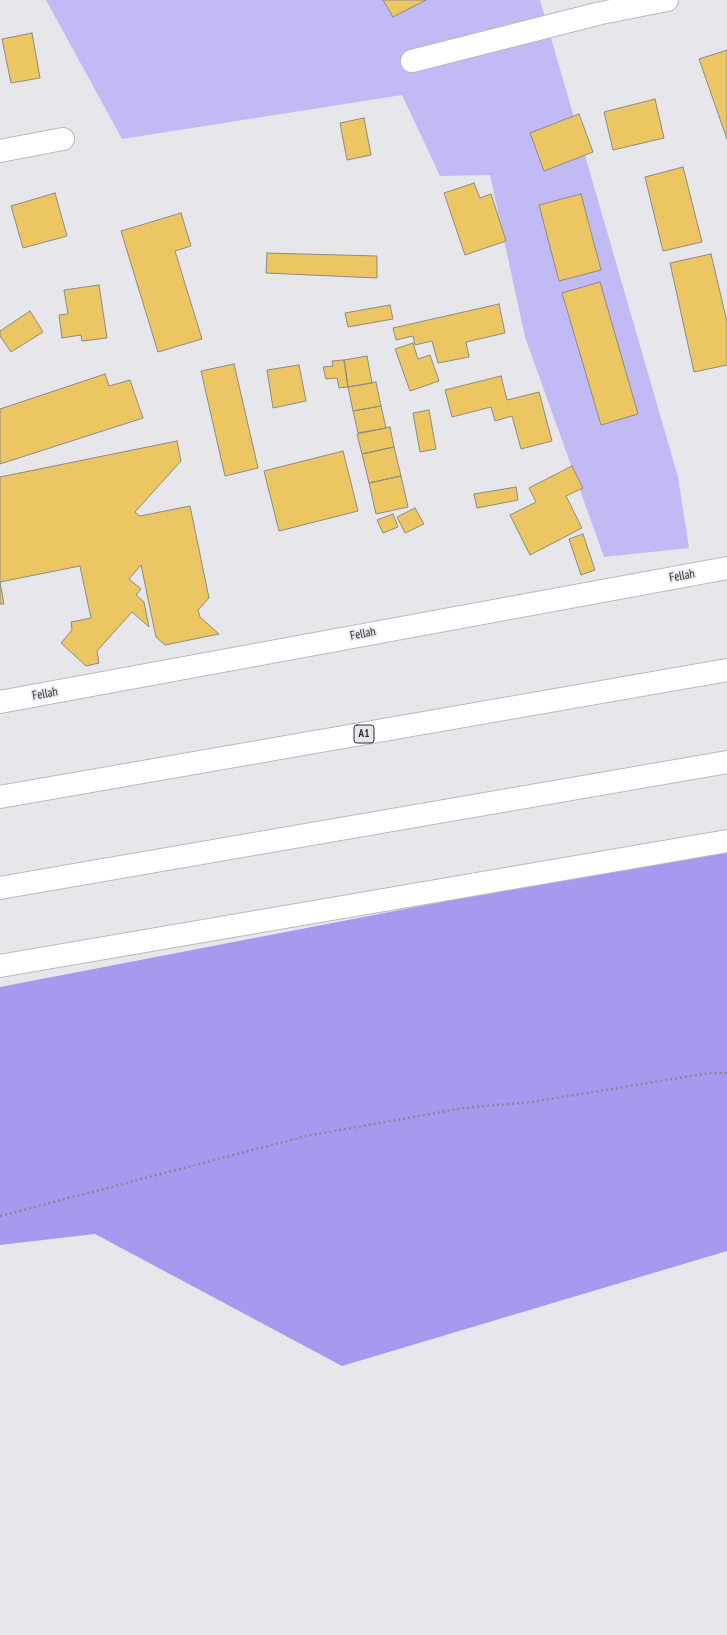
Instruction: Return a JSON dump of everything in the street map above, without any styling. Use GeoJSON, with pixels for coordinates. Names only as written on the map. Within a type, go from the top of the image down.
{"type":"FeatureCollection","features":[{"type":"Feature","properties":{"kind":"main road"},"geometry":{"type":"LineString","coordinates":[[412,62],[599,7],[667,0]]}},
{"type":"Feature","properties":{"kind":"main road"},"geometry":{"type":"LineString","coordinates":[[0,151],[63,139]]}},
{"type":"Feature","properties":{"kind":"main road","name":"Fellah"},"geometry":{"type":"LineString","coordinates":[[0,702],[727,568]]}},
{"type":"Feature","properties":{"kind":"main road","name":"A1"},"geometry":{"type":"LineString","coordinates":[[0,797],[727,670]]}},
{"type":"Feature","properties":{"kind":"main road"},"geometry":{"type":"LineString","coordinates":[[0,888],[727,762]]}},
{"type":"Feature","properties":{"kind":"main road"},"geometry":{"type":"LineString","coordinates":[[0,966],[727,841]]}},
{"type":"Feature","properties":{"kind":"path"},"geometry":{"type":"LineString","coordinates":[[0,1216],[306,1136],[464,1108],[532,1102],[709,1073],[727,1073]]}},
{"type":"Feature","properties":{"kind":"shaded area"},"geometry":{"type":"Polygon","coordinates":[[[46,0],[540,0],[678,477],[689,548],[604,557],[525,337],[490,175],[440,176],[402,95],[122,139],[46,0]]]}},
{"type":"Feature","properties":{"kind":"shaded area"},"geometry":{"type":"Polygon","coordinates":[[[727,847],[727,1251],[342,1366],[95,1234],[0,1245],[0,987],[727,847]]]}},
{"type":"Feature","properties":{"kind":"building"},"geometry":{"type":"Polygon","coordinates":[[[383,0],[426,0],[393,17],[383,0]]]}},
{"type":"Feature","properties":{"kind":"building"},"geometry":{"type":"Polygon","coordinates":[[[32,33],[40,78],[11,83],[2,39],[32,33]]]}},
{"type":"Feature","properties":{"kind":"building"},"geometry":{"type":"Polygon","coordinates":[[[727,50],[727,139],[699,59],[727,50]]]}},
{"type":"Feature","properties":{"kind":"building"},"geometry":{"type":"Polygon","coordinates":[[[655,99],[664,138],[613,150],[604,112],[655,99]]]}},
{"type":"Feature","properties":{"kind":"building"},"geometry":{"type":"Polygon","coordinates":[[[579,114],[593,152],[544,171],[530,133],[579,114]]]}},
{"type":"Feature","properties":{"kind":"building"},"geometry":{"type":"Polygon","coordinates":[[[364,118],[371,155],[347,160],[340,123],[364,118]]]}},
{"type":"Feature","properties":{"kind":"building"},"geometry":{"type":"Polygon","coordinates":[[[683,167],[702,242],[663,251],[645,177],[683,167]]]}},
{"type":"Feature","properties":{"kind":"building"},"geometry":{"type":"Polygon","coordinates":[[[474,183],[480,198],[491,194],[506,241],[465,255],[444,193],[474,183]]]}},
{"type":"Feature","properties":{"kind":"building"},"geometry":{"type":"Polygon","coordinates":[[[55,193],[67,236],[23,248],[11,206],[55,193]]]}},
{"type":"Feature","properties":{"kind":"building"},"geometry":{"type":"Polygon","coordinates":[[[581,194],[601,270],[559,281],[539,205],[581,194]]]}},
{"type":"Feature","properties":{"kind":"building"},"geometry":{"type":"Polygon","coordinates":[[[181,213],[191,246],[175,251],[202,339],[158,352],[121,231],[181,213]]]}},
{"type":"Feature","properties":{"kind":"building"},"geometry":{"type":"Polygon","coordinates":[[[267,253],[377,256],[377,278],[266,273],[267,253]]]}},
{"type":"Feature","properties":{"kind":"building"},"geometry":{"type":"Polygon","coordinates":[[[711,254],[727,322],[727,365],[694,372],[670,263],[711,254]]]}},
{"type":"Feature","properties":{"kind":"building"},"geometry":{"type":"Polygon","coordinates":[[[600,282],[638,414],[601,425],[562,293],[600,282]]]}},
{"type":"Feature","properties":{"kind":"building"},"geometry":{"type":"Polygon","coordinates":[[[99,285],[107,338],[82,341],[81,335],[62,338],[59,315],[68,314],[64,290],[99,285]]]}},
{"type":"Feature","properties":{"kind":"building"},"geometry":{"type":"Polygon","coordinates":[[[499,304],[505,333],[466,342],[469,357],[438,363],[432,341],[415,345],[413,336],[396,340],[393,328],[499,304]]]}},
{"type":"Feature","properties":{"kind":"building"},"geometry":{"type":"Polygon","coordinates":[[[390,305],[393,319],[348,327],[345,313],[390,305]]]}},
{"type":"Feature","properties":{"kind":"building"},"geometry":{"type":"Polygon","coordinates":[[[30,311],[43,332],[11,352],[0,336],[0,331],[30,311]]]}},
{"type":"Feature","properties":{"kind":"building"},"geometry":{"type":"Polygon","coordinates":[[[413,343],[418,359],[430,355],[439,381],[410,391],[395,349],[413,343]]]}},
{"type":"Feature","properties":{"kind":"building"},"geometry":{"type":"Polygon","coordinates":[[[367,356],[372,383],[348,387],[344,360],[367,356]]]}},
{"type":"Feature","properties":{"kind":"building"},"geometry":{"type":"Polygon","coordinates":[[[344,360],[348,387],[339,388],[337,378],[326,379],[323,367],[333,366],[332,361],[344,360]]]}},
{"type":"Feature","properties":{"kind":"building"},"geometry":{"type":"Polygon","coordinates":[[[234,364],[258,468],[225,476],[201,371],[234,364]]]}},
{"type":"Feature","properties":{"kind":"building"},"geometry":{"type":"Polygon","coordinates":[[[299,365],[306,401],[273,408],[267,370],[299,365]]]}},
{"type":"Feature","properties":{"kind":"building"},"geometry":{"type":"Polygon","coordinates":[[[105,374],[109,386],[130,380],[143,418],[0,464],[0,409],[105,374]]]}},
{"type":"Feature","properties":{"kind":"building"},"geometry":{"type":"Polygon","coordinates":[[[501,376],[507,400],[539,392],[552,441],[521,449],[512,416],[495,421],[491,407],[452,417],[445,390],[501,376]]]}},
{"type":"Feature","properties":{"kind":"building"},"geometry":{"type":"Polygon","coordinates":[[[376,382],[381,406],[353,411],[348,387],[376,382]]]}},
{"type":"Feature","properties":{"kind":"building"},"geometry":{"type":"Polygon","coordinates":[[[381,406],[386,428],[358,433],[353,411],[381,406]]]}},
{"type":"Feature","properties":{"kind":"building"},"geometry":{"type":"Polygon","coordinates":[[[429,410],[436,449],[420,452],[413,413],[429,410]]]}},
{"type":"Feature","properties":{"kind":"building"},"geometry":{"type":"Polygon","coordinates":[[[390,427],[394,447],[362,454],[357,434],[390,427]]]}},
{"type":"Feature","properties":{"kind":"building"},"geometry":{"type":"Polygon","coordinates":[[[177,441],[181,461],[135,512],[140,516],[190,506],[209,598],[198,610],[200,617],[219,634],[165,645],[156,637],[141,565],[129,579],[141,589],[136,595],[144,602],[149,627],[132,612],[97,651],[99,663],[86,666],[61,643],[72,630],[71,622],[91,618],[80,566],[0,582],[0,477],[177,441]]]}},
{"type":"Feature","properties":{"kind":"building"},"geometry":{"type":"Polygon","coordinates":[[[394,447],[401,476],[369,483],[362,454],[394,447]]]}},
{"type":"Feature","properties":{"kind":"building"},"geometry":{"type":"Polygon","coordinates":[[[343,451],[358,511],[279,531],[264,471],[343,451]]]}},
{"type":"Feature","properties":{"kind":"building"},"geometry":{"type":"Polygon","coordinates":[[[572,466],[583,488],[566,496],[582,528],[530,555],[510,515],[536,502],[529,488],[572,466]]]}},
{"type":"Feature","properties":{"kind":"building"},"geometry":{"type":"Polygon","coordinates":[[[401,476],[408,507],[376,514],[369,483],[401,476]]]}},
{"type":"Feature","properties":{"kind":"building"},"geometry":{"type":"Polygon","coordinates":[[[516,487],[518,500],[477,508],[474,494],[516,487]]]}},
{"type":"Feature","properties":{"kind":"building"},"geometry":{"type":"Polygon","coordinates":[[[415,508],[424,524],[405,533],[397,517],[415,508]]]}},
{"type":"Feature","properties":{"kind":"building"},"geometry":{"type":"Polygon","coordinates":[[[393,514],[398,527],[383,533],[377,520],[393,514]]]}},
{"type":"Feature","properties":{"kind":"building"},"geometry":{"type":"Polygon","coordinates":[[[583,534],[595,570],[581,575],[569,539],[583,534]]]}},
{"type":"Feature","properties":{"kind":"building"},"geometry":{"type":"Polygon","coordinates":[[[0,582],[4,604],[0,604],[0,582]]]}}]}
